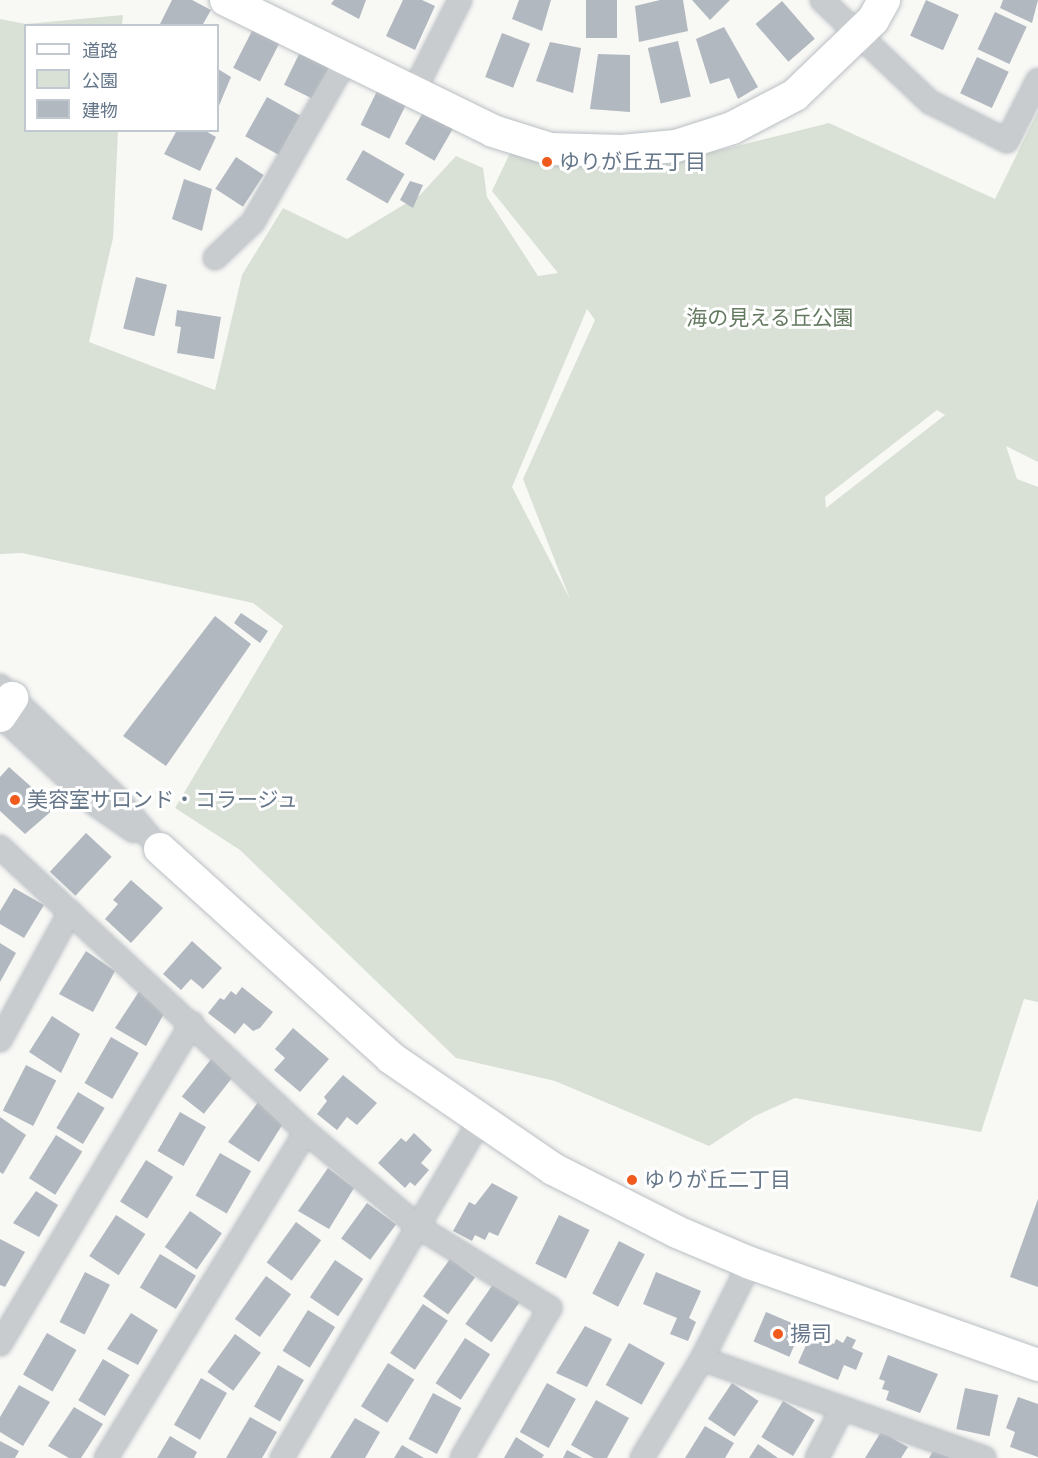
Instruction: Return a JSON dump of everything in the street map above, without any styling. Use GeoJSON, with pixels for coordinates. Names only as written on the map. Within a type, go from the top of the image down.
{"type":"FeatureCollection","features":[{"type":"Feature","properties":{"kind":"street"},"geometry":{"type":"LineString","coordinates":[[226,0],[493,131],[550,149],[622,151],[676,146],[732,128],[795,95],[873,20],[884,0]]}},
{"type":"Feature","properties":{"kind":"street"},"geometry":{"type":"LineString","coordinates":[[413,93],[460,0]]}},
{"type":"Feature","properties":{"kind":"street"},"geometry":{"type":"LineString","coordinates":[[822,0],[930,102],[1007,141],[1038,80]]}},
{"type":"Feature","properties":{"kind":"street"},"geometry":{"type":"LineString","coordinates":[[215,258],[253,222],[346,60]]}},
{"type":"Feature","properties":{"kind":"street"},"geometry":{"type":"LineString","coordinates":[[3,706],[116,797],[160,849],[391,1058],[478,1122],[553,1169],[677,1232],[750,1263],[1038,1365]]}},
{"type":"Feature","properties":{"kind":"street"},"geometry":{"type":"LineString","coordinates":[[0,847],[192,1023],[306,1132],[420,1228],[550,1308],[462,1458]]}},
{"type":"Feature","properties":{"kind":"street"},"geometry":{"type":"LineString","coordinates":[[0,1040],[70,912]]}},
{"type":"Feature","properties":{"kind":"street"},"geometry":{"type":"LineString","coordinates":[[0,1344],[192,1023]]}},
{"type":"Feature","properties":{"kind":"street"},"geometry":{"type":"LineString","coordinates":[[282,1458],[420,1228],[478,1122]]}},
{"type":"Feature","properties":{"kind":"street"},"geometry":{"type":"LineString","coordinates":[[106,1458],[306,1132]]}},
{"type":"Feature","properties":{"kind":"street"},"geometry":{"type":"LineString","coordinates":[[642,1458],[702,1359],[750,1263]]}},
{"type":"Feature","properties":{"kind":"street"},"geometry":{"type":"LineString","coordinates":[[702,1359],[841,1410],[984,1458]]}},
{"type":"Feature","properties":{"kind":"street"},"geometry":{"type":"LineString","coordinates":[[817,1458],[841,1410]]}},
{"type":"Feature","properties":{"kind":"green space"},"geometry":{"type":"Polygon","coordinates":[[[123,15],[122,24],[26,24],[123,15]]]}},
{"type":"Feature","properties":{"kind":"green space","name":"海の見える丘公園"},"geometry":{"type":"Polygon","coordinates":[[[0,19],[26,24],[24,24],[24,132],[118,132],[113,238],[89,342],[215,390],[242,275],[283,208],[347,239],[420,195],[456,156],[483,168],[487,197],[538,276],[558,273],[492,191],[511,151],[684,159],[829,123],[995,199],[1038,111],[1038,462],[1006,446],[1017,479],[1038,487],[1038,1002],[1024,999],[981,1132],[795,1098],[755,1116],[709,1146],[555,1081],[456,1058],[240,850],[175,808],[283,626],[253,603],[22,553],[0,554],[0,19]],[[587,309],[512,487],[570,599],[523,479],[595,320],[587,309]],[[937,410],[825,497],[826,508],[945,415],[937,410]]]}},
{"type":"Feature","properties":{"kind":"building"},"geometry":{"type":"Polygon","coordinates":[[[172,0],[192,0],[211,10],[203,24],[160,24],[172,0]]]}},
{"type":"Feature","properties":{"kind":"building"},"geometry":{"type":"Polygon","coordinates":[[[334,0],[366,0],[359,19],[331,4],[334,0]]]}},
{"type":"Feature","properties":{"kind":"building"},"geometry":{"type":"Polygon","coordinates":[[[403,0],[422,0],[435,6],[415,50],[386,36],[403,0]]]}},
{"type":"Feature","properties":{"kind":"building"},"geometry":{"type":"Polygon","coordinates":[[[519,0],[551,0],[542,31],[512,19],[519,0]]]}},
{"type":"Feature","properties":{"kind":"building"},"geometry":{"type":"Polygon","coordinates":[[[586,0],[617,0],[617,38],[586,38],[586,0]]]}},
{"type":"Feature","properties":{"kind":"building"},"geometry":{"type":"Polygon","coordinates":[[[660,0],[683,0],[688,31],[639,42],[635,6],[660,0]]]}},
{"type":"Feature","properties":{"kind":"building"},"geometry":{"type":"Polygon","coordinates":[[[692,0],[730,0],[710,20],[692,0]]]}},
{"type":"Feature","properties":{"kind":"building"},"geometry":{"type":"Polygon","coordinates":[[[926,0],[959,15],[943,50],[910,36],[926,0]]]}},
{"type":"Feature","properties":{"kind":"building"},"geometry":{"type":"Polygon","coordinates":[[[1003,0],[1038,0],[1032,23],[1000,8],[1003,0]]]}},
{"type":"Feature","properties":{"kind":"building"},"geometry":{"type":"Polygon","coordinates":[[[782,1],[815,39],[788,62],[756,24],[782,1]]]}},
{"type":"Feature","properties":{"kind":"building"},"geometry":{"type":"Polygon","coordinates":[[[995,12],[1027,27],[1009,64],[978,49],[995,12]]]}},
{"type":"Feature","properties":{"kind":"building"},"geometry":{"type":"Polygon","coordinates":[[[255,25],[282,39],[260,81],[233,68],[255,25]]]}},
{"type":"Feature","properties":{"kind":"building"},"geometry":{"type":"Polygon","coordinates":[[[724,27],[758,87],[738,99],[729,78],[710,84],[696,39],[724,27]]]}},
{"type":"Feature","properties":{"kind":"building"},"geometry":{"type":"Polygon","coordinates":[[[502,33],[530,44],[513,88],[485,77],[502,33]]]}},
{"type":"Feature","properties":{"kind":"building"},"geometry":{"type":"Polygon","coordinates":[[[678,41],[691,97],[661,104],[648,48],[678,41]]]}},
{"type":"Feature","properties":{"kind":"building"},"geometry":{"type":"Polygon","coordinates":[[[550,42],[581,48],[573,93],[536,81],[550,42]]]}},
{"type":"Feature","properties":{"kind":"building"},"geometry":{"type":"Polygon","coordinates":[[[302,48],[335,64],[317,101],[284,85],[302,48]]]}},
{"type":"Feature","properties":{"kind":"building"},"geometry":{"type":"Polygon","coordinates":[[[598,54],[630,55],[630,112],[590,109],[598,54]]]}},
{"type":"Feature","properties":{"kind":"building"},"geometry":{"type":"Polygon","coordinates":[[[977,57],[1009,72],[992,108],[960,93],[977,57]]]}},
{"type":"Feature","properties":{"kind":"building"},"geometry":{"type":"Polygon","coordinates":[[[219,70],[231,77],[219,106],[219,70]]]}},
{"type":"Feature","properties":{"kind":"building"},"geometry":{"type":"Polygon","coordinates":[[[379,87],[408,101],[389,139],[361,125],[379,87]]]}},
{"type":"Feature","properties":{"kind":"building"},"geometry":{"type":"Polygon","coordinates":[[[267,97],[300,115],[278,155],[245,136],[267,97]]]}},
{"type":"Feature","properties":{"kind":"building"},"geometry":{"type":"Polygon","coordinates":[[[425,109],[454,126],[434,161],[405,144],[425,109]]]}},
{"type":"Feature","properties":{"kind":"building"},"geometry":{"type":"Polygon","coordinates":[[[176,132],[207,132],[216,137],[200,171],[164,154],[176,132]]]}},
{"type":"Feature","properties":{"kind":"building"},"geometry":{"type":"Polygon","coordinates":[[[363,150],[405,174],[388,203],[346,179],[363,150]]]}},
{"type":"Feature","properties":{"kind":"building"},"geometry":{"type":"Polygon","coordinates":[[[236,157],[264,175],[243,207],[215,189],[236,157]]]}},
{"type":"Feature","properties":{"kind":"building"},"geometry":{"type":"Polygon","coordinates":[[[184,179],[212,189],[202,231],[172,219],[184,179]]]}},
{"type":"Feature","properties":{"kind":"building"},"geometry":{"type":"Polygon","coordinates":[[[410,181],[423,185],[413,208],[400,200],[410,181]]]}},
{"type":"Feature","properties":{"kind":"building"},"geometry":{"type":"Polygon","coordinates":[[[136,277],[167,285],[154,336],[123,328],[136,277]]]}},
{"type":"Feature","properties":{"kind":"building"},"geometry":{"type":"Polygon","coordinates":[[[177,310],[221,317],[214,359],[177,353],[181,327],[175,326],[177,310]]]}},
{"type":"Feature","properties":{"kind":"building"},"geometry":{"type":"Polygon","coordinates":[[[241,613],[268,631],[260,643],[234,623],[241,613]]]}},
{"type":"Feature","properties":{"kind":"building"},"geometry":{"type":"Polygon","coordinates":[[[215,616],[251,644],[166,766],[123,736],[215,616]]]}},
{"type":"Feature","properties":{"kind":"building"},"geometry":{"type":"Polygon","coordinates":[[[9,767],[55,808],[25,834],[0,811],[0,777],[9,767]]]}},
{"type":"Feature","properties":{"kind":"building"},"geometry":{"type":"Polygon","coordinates":[[[86,833],[112,857],[75,896],[50,872],[86,833]]]}},
{"type":"Feature","properties":{"kind":"building"},"geometry":{"type":"Polygon","coordinates":[[[131,880],[163,908],[131,943],[105,919],[118,904],[113,900],[131,880]]]}},
{"type":"Feature","properties":{"kind":"building"},"geometry":{"type":"Polygon","coordinates":[[[14,888],[44,905],[24,938],[0,924],[0,911],[14,888]]]}},
{"type":"Feature","properties":{"kind":"building"},"geometry":{"type":"Polygon","coordinates":[[[192,941],[222,968],[203,989],[191,979],[181,990],[163,974],[192,941]]]}},
{"type":"Feature","properties":{"kind":"building"},"geometry":{"type":"Polygon","coordinates":[[[0,943],[16,953],[0,982],[0,943]]]}},
{"type":"Feature","properties":{"kind":"building"},"geometry":{"type":"Polygon","coordinates":[[[86,951],[115,971],[93,1012],[59,994],[86,951]]]}},
{"type":"Feature","properties":{"kind":"building"},"geometry":{"type":"Polygon","coordinates":[[[242,987],[273,1012],[260,1028],[253,1031],[244,1023],[235,1034],[208,1013],[220,998],[224,1000],[231,991],[236,995],[242,987]]]}},
{"type":"Feature","properties":{"kind":"building"},"geometry":{"type":"Polygon","coordinates":[[[140,990],[166,1010],[146,1046],[115,1028],[140,990]]]}},
{"type":"Feature","properties":{"kind":"building"},"geometry":{"type":"Polygon","coordinates":[[[52,1016],[80,1034],[61,1073],[29,1052],[52,1016]]]}},
{"type":"Feature","properties":{"kind":"building"},"geometry":{"type":"Polygon","coordinates":[[[293,1028],[329,1059],[300,1092],[274,1070],[285,1058],[275,1049],[293,1028]]]}},
{"type":"Feature","properties":{"kind":"building"},"geometry":{"type":"Polygon","coordinates":[[[111,1037],[139,1053],[112,1099],[85,1083],[111,1037]]]}},
{"type":"Feature","properties":{"kind":"building"},"geometry":{"type":"Polygon","coordinates":[[[212,1058],[234,1075],[204,1114],[182,1097],[212,1058]]]}},
{"type":"Feature","properties":{"kind":"building"},"geometry":{"type":"Polygon","coordinates":[[[26,1065],[56,1080],[33,1126],[3,1110],[26,1065]]]}},
{"type":"Feature","properties":{"kind":"building"},"geometry":{"type":"Polygon","coordinates":[[[343,1075],[377,1103],[357,1125],[347,1117],[337,1130],[317,1114],[327,1101],[324,1097],[343,1075]]]}},
{"type":"Feature","properties":{"kind":"building"},"geometry":{"type":"Polygon","coordinates":[[[78,1092],[105,1108],[83,1144],[56,1128],[78,1092]]]}},
{"type":"Feature","properties":{"kind":"building"},"geometry":{"type":"Polygon","coordinates":[[[259,1101],[284,1122],[259,1162],[228,1142],[259,1101]]]}},
{"type":"Feature","properties":{"kind":"building"},"geometry":{"type":"Polygon","coordinates":[[[180,1112],[206,1127],[183,1166],[158,1151],[180,1112]]]}},
{"type":"Feature","properties":{"kind":"building"},"geometry":{"type":"Polygon","coordinates":[[[0,1117],[26,1135],[3,1174],[0,1172],[0,1117]]]}},
{"type":"Feature","properties":{"kind":"building"},"geometry":{"type":"Polygon","coordinates":[[[414,1133],[432,1150],[421,1163],[429,1170],[415,1186],[410,1182],[405,1188],[378,1163],[401,1138],[406,1142],[414,1133]]]}},
{"type":"Feature","properties":{"kind":"building"},"geometry":{"type":"Polygon","coordinates":[[[56,1135],[82,1151],[55,1195],[29,1178],[56,1135]]]}},
{"type":"Feature","properties":{"kind":"building"},"geometry":{"type":"Polygon","coordinates":[[[220,1153],[251,1171],[227,1213],[196,1195],[220,1153]]]}},
{"type":"Feature","properties":{"kind":"building"},"geometry":{"type":"Polygon","coordinates":[[[146,1160],[173,1177],[147,1219],[120,1202],[146,1160]]]}},
{"type":"Feature","properties":{"kind":"building"},"geometry":{"type":"Polygon","coordinates":[[[328,1168],[354,1188],[329,1229],[298,1211],[328,1168]]]}},
{"type":"Feature","properties":{"kind":"building"},"geometry":{"type":"Polygon","coordinates":[[[492,1183],[518,1197],[498,1236],[489,1232],[485,1240],[475,1235],[472,1241],[453,1231],[469,1202],[475,1205],[492,1183]]]}},
{"type":"Feature","properties":{"kind":"building"},"geometry":{"type":"Polygon","coordinates":[[[36,1191],[58,1205],[39,1237],[13,1223],[36,1191]]]}},
{"type":"Feature","properties":{"kind":"building"},"geometry":{"type":"Polygon","coordinates":[[[1038,1199],[1038,1287],[1010,1277],[1038,1199]]]}},
{"type":"Feature","properties":{"kind":"building"},"geometry":{"type":"Polygon","coordinates":[[[367,1203],[396,1224],[370,1260],[341,1239],[367,1203]]]}},
{"type":"Feature","properties":{"kind":"building"},"geometry":{"type":"Polygon","coordinates":[[[190,1211],[222,1233],[197,1269],[165,1247],[190,1211]]]}},
{"type":"Feature","properties":{"kind":"building"},"geometry":{"type":"Polygon","coordinates":[[[116,1215],[145,1234],[119,1275],[89,1256],[116,1215]]]}},
{"type":"Feature","properties":{"kind":"building"},"geometry":{"type":"Polygon","coordinates":[[[559,1215],[590,1230],[566,1278],[535,1264],[559,1215]]]}},
{"type":"Feature","properties":{"kind":"building"},"geometry":{"type":"Polygon","coordinates":[[[296,1222],[321,1240],[292,1281],[267,1262],[296,1222]]]}},
{"type":"Feature","properties":{"kind":"building"},"geometry":{"type":"Polygon","coordinates":[[[0,1239],[25,1252],[5,1287],[0,1285],[0,1239]]]}},
{"type":"Feature","properties":{"kind":"building"},"geometry":{"type":"Polygon","coordinates":[[[619,1241],[645,1254],[618,1307],[592,1294],[619,1241]]]}},
{"type":"Feature","properties":{"kind":"building"},"geometry":{"type":"Polygon","coordinates":[[[160,1254],[196,1276],[176,1309],[140,1287],[160,1254]]]}},
{"type":"Feature","properties":{"kind":"building"},"geometry":{"type":"Polygon","coordinates":[[[450,1259],[475,1277],[448,1314],[423,1296],[450,1259]]]}},
{"type":"Feature","properties":{"kind":"building"},"geometry":{"type":"Polygon","coordinates":[[[335,1260],[363,1279],[338,1316],[310,1297],[335,1260]]]}},
{"type":"Feature","properties":{"kind":"building"},"geometry":{"type":"Polygon","coordinates":[[[85,1272],[110,1285],[85,1335],[60,1322],[85,1272]]]}},
{"type":"Feature","properties":{"kind":"building"},"geometry":{"type":"Polygon","coordinates":[[[656,1272],[701,1291],[689,1318],[696,1322],[688,1341],[670,1334],[677,1318],[643,1304],[656,1272]]]}},
{"type":"Feature","properties":{"kind":"building"},"geometry":{"type":"Polygon","coordinates":[[[266,1276],[291,1294],[260,1337],[235,1319],[266,1276]]]}},
{"type":"Feature","properties":{"kind":"building"},"geometry":{"type":"Polygon","coordinates":[[[494,1283],[520,1301],[492,1342],[465,1324],[494,1283]]]}},
{"type":"Feature","properties":{"kind":"building"},"geometry":{"type":"Polygon","coordinates":[[[423,1304],[448,1321],[415,1370],[390,1353],[423,1304]]]}},
{"type":"Feature","properties":{"kind":"building"},"geometry":{"type":"Polygon","coordinates":[[[308,1310],[335,1327],[310,1368],[283,1351],[308,1310]]]}},
{"type":"Feature","properties":{"kind":"building"},"geometry":{"type":"Polygon","coordinates":[[[766,1312],[802,1327],[789,1357],[753,1341],[766,1312]]]}},
{"type":"Feature","properties":{"kind":"building"},"geometry":{"type":"Polygon","coordinates":[[[131,1313],[158,1330],[138,1365],[107,1349],[131,1313]]]}},
{"type":"Feature","properties":{"kind":"building"},"geometry":{"type":"Polygon","coordinates":[[[585,1326],[612,1339],[587,1387],[556,1373],[585,1326]]]}},
{"type":"Feature","properties":{"kind":"building"},"geometry":{"type":"Polygon","coordinates":[[[47,1333],[76,1350],[52,1392],[23,1375],[47,1333]]]}},
{"type":"Feature","properties":{"kind":"building"},"geometry":{"type":"Polygon","coordinates":[[[235,1334],[261,1353],[233,1391],[207,1372],[235,1334]]]}},
{"type":"Feature","properties":{"kind":"building"},"geometry":{"type":"Polygon","coordinates":[[[811,1334],[834,1344],[836,1339],[843,1343],[847,1336],[856,1340],[852,1348],[863,1353],[856,1370],[844,1365],[838,1380],[798,1363],[811,1334]]]}},
{"type":"Feature","properties":{"kind":"building"},"geometry":{"type":"Polygon","coordinates":[[[465,1338],[490,1354],[461,1400],[436,1383],[465,1338]]]}},
{"type":"Feature","properties":{"kind":"building"},"geometry":{"type":"Polygon","coordinates":[[[629,1343],[665,1363],[642,1405],[606,1385],[629,1343]]]}},
{"type":"Feature","properties":{"kind":"building"},"geometry":{"type":"Polygon","coordinates":[[[888,1355],[938,1374],[920,1413],[886,1400],[889,1391],[882,1389],[885,1381],[879,1379],[888,1355]]]}},
{"type":"Feature","properties":{"kind":"building"},"geometry":{"type":"Polygon","coordinates":[[[103,1359],[130,1375],[105,1416],[78,1400],[103,1359]]]}},
{"type":"Feature","properties":{"kind":"building"},"geometry":{"type":"Polygon","coordinates":[[[388,1363],[414,1379],[387,1423],[361,1406],[388,1363]]]}},
{"type":"Feature","properties":{"kind":"building"},"geometry":{"type":"Polygon","coordinates":[[[278,1365],[304,1380],[280,1422],[254,1407],[278,1365]]]}},
{"type":"Feature","properties":{"kind":"building"},"geometry":{"type":"Polygon","coordinates":[[[201,1378],[227,1393],[200,1440],[174,1425],[201,1378]]]}},
{"type":"Feature","properties":{"kind":"building"},"geometry":{"type":"Polygon","coordinates":[[[547,1383],[576,1399],[549,1448],[520,1432],[547,1383]]]}},
{"type":"Feature","properties":{"kind":"building"},"geometry":{"type":"Polygon","coordinates":[[[732,1383],[759,1401],[734,1437],[708,1419],[732,1383]]]}},
{"type":"Feature","properties":{"kind":"building"},"geometry":{"type":"Polygon","coordinates":[[[19,1385],[50,1402],[23,1446],[0,1432],[0,1417],[19,1385]]]}},
{"type":"Feature","properties":{"kind":"building"},"geometry":{"type":"Polygon","coordinates":[[[965,1388],[998,1395],[990,1436],[956,1429],[965,1388]]]}},
{"type":"Feature","properties":{"kind":"building"},"geometry":{"type":"Polygon","coordinates":[[[433,1393],[461,1408],[437,1454],[409,1439],[433,1393]]]}},
{"type":"Feature","properties":{"kind":"building"},"geometry":{"type":"Polygon","coordinates":[[[1018,1397],[1038,1404],[1038,1457],[1010,1447],[1015,1432],[1006,1428],[1018,1397]]]}},
{"type":"Feature","properties":{"kind":"building"},"geometry":{"type":"Polygon","coordinates":[[[596,1400],[629,1418],[607,1458],[594,1458],[571,1445],[596,1400]]]}},
{"type":"Feature","properties":{"kind":"building"},"geometry":{"type":"Polygon","coordinates":[[[783,1401],[815,1420],[793,1456],[761,1437],[783,1401]]]}},
{"type":"Feature","properties":{"kind":"building"},"geometry":{"type":"Polygon","coordinates":[[[74,1407],[103,1424],[81,1458],[69,1458],[48,1446],[74,1407]]]}},
{"type":"Feature","properties":{"kind":"building"},"geometry":{"type":"Polygon","coordinates":[[[250,1417],[277,1432],[262,1458],[226,1458],[250,1417]]]}},
{"type":"Feature","properties":{"kind":"building"},"geometry":{"type":"Polygon","coordinates":[[[355,1418],[380,1432],[365,1458],[330,1458],[355,1418]]]}},
{"type":"Feature","properties":{"kind":"building"},"geometry":{"type":"Polygon","coordinates":[[[705,1426],[734,1443],[725,1458],[685,1458],[705,1426]]]}},
{"type":"Feature","properties":{"kind":"building"},"geometry":{"type":"Polygon","coordinates":[[[881,1432],[908,1447],[901,1458],[865,1458],[881,1432]]]}},
{"type":"Feature","properties":{"kind":"building"},"geometry":{"type":"Polygon","coordinates":[[[170,1436],[197,1452],[194,1458],[157,1458],[170,1436]]]}},
{"type":"Feature","properties":{"kind":"building"},"geometry":{"type":"Polygon","coordinates":[[[516,1437],[544,1455],[542,1458],[504,1458],[516,1437]]]}},
{"type":"Feature","properties":{"kind":"building"},"geometry":{"type":"Polygon","coordinates":[[[0,1441],[19,1451],[15,1458],[0,1458],[0,1441]]]}},
{"type":"Feature","properties":{"kind":"building"},"geometry":{"type":"Polygon","coordinates":[[[758,1444],[778,1458],[749,1458],[758,1444]]]}},
{"type":"Feature","properties":{"kind":"building"},"geometry":{"type":"Polygon","coordinates":[[[402,1445],[424,1458],[394,1458],[402,1445]]]}},
{"type":"Feature","properties":{"kind":"building"},"geometry":{"type":"Polygon","coordinates":[[[935,1448],[950,1458],[929,1458],[935,1448]]]}},
{"type":"Feature","properties":{"kind":"building"},"geometry":{"type":"Polygon","coordinates":[[[567,1450],[582,1458],[563,1458],[567,1450]]]}},
{"type":"Feature","properties":{"kind":"place","name":"ゆりが丘五丁目"},"geometry":{"type":"Point","coordinates":[547,162]}},
{"type":"Feature","properties":{"kind":"place","name":"美容室サロンド・コラージュ"},"geometry":{"type":"Point","coordinates":[15,800]}},
{"type":"Feature","properties":{"kind":"place","name":"ゆりが丘二丁目"},"geometry":{"type":"Point","coordinates":[632,1180]}},
{"type":"Feature","properties":{"kind":"place","name":"揚司"},"geometry":{"type":"Point","coordinates":[778,1334]}}]}
